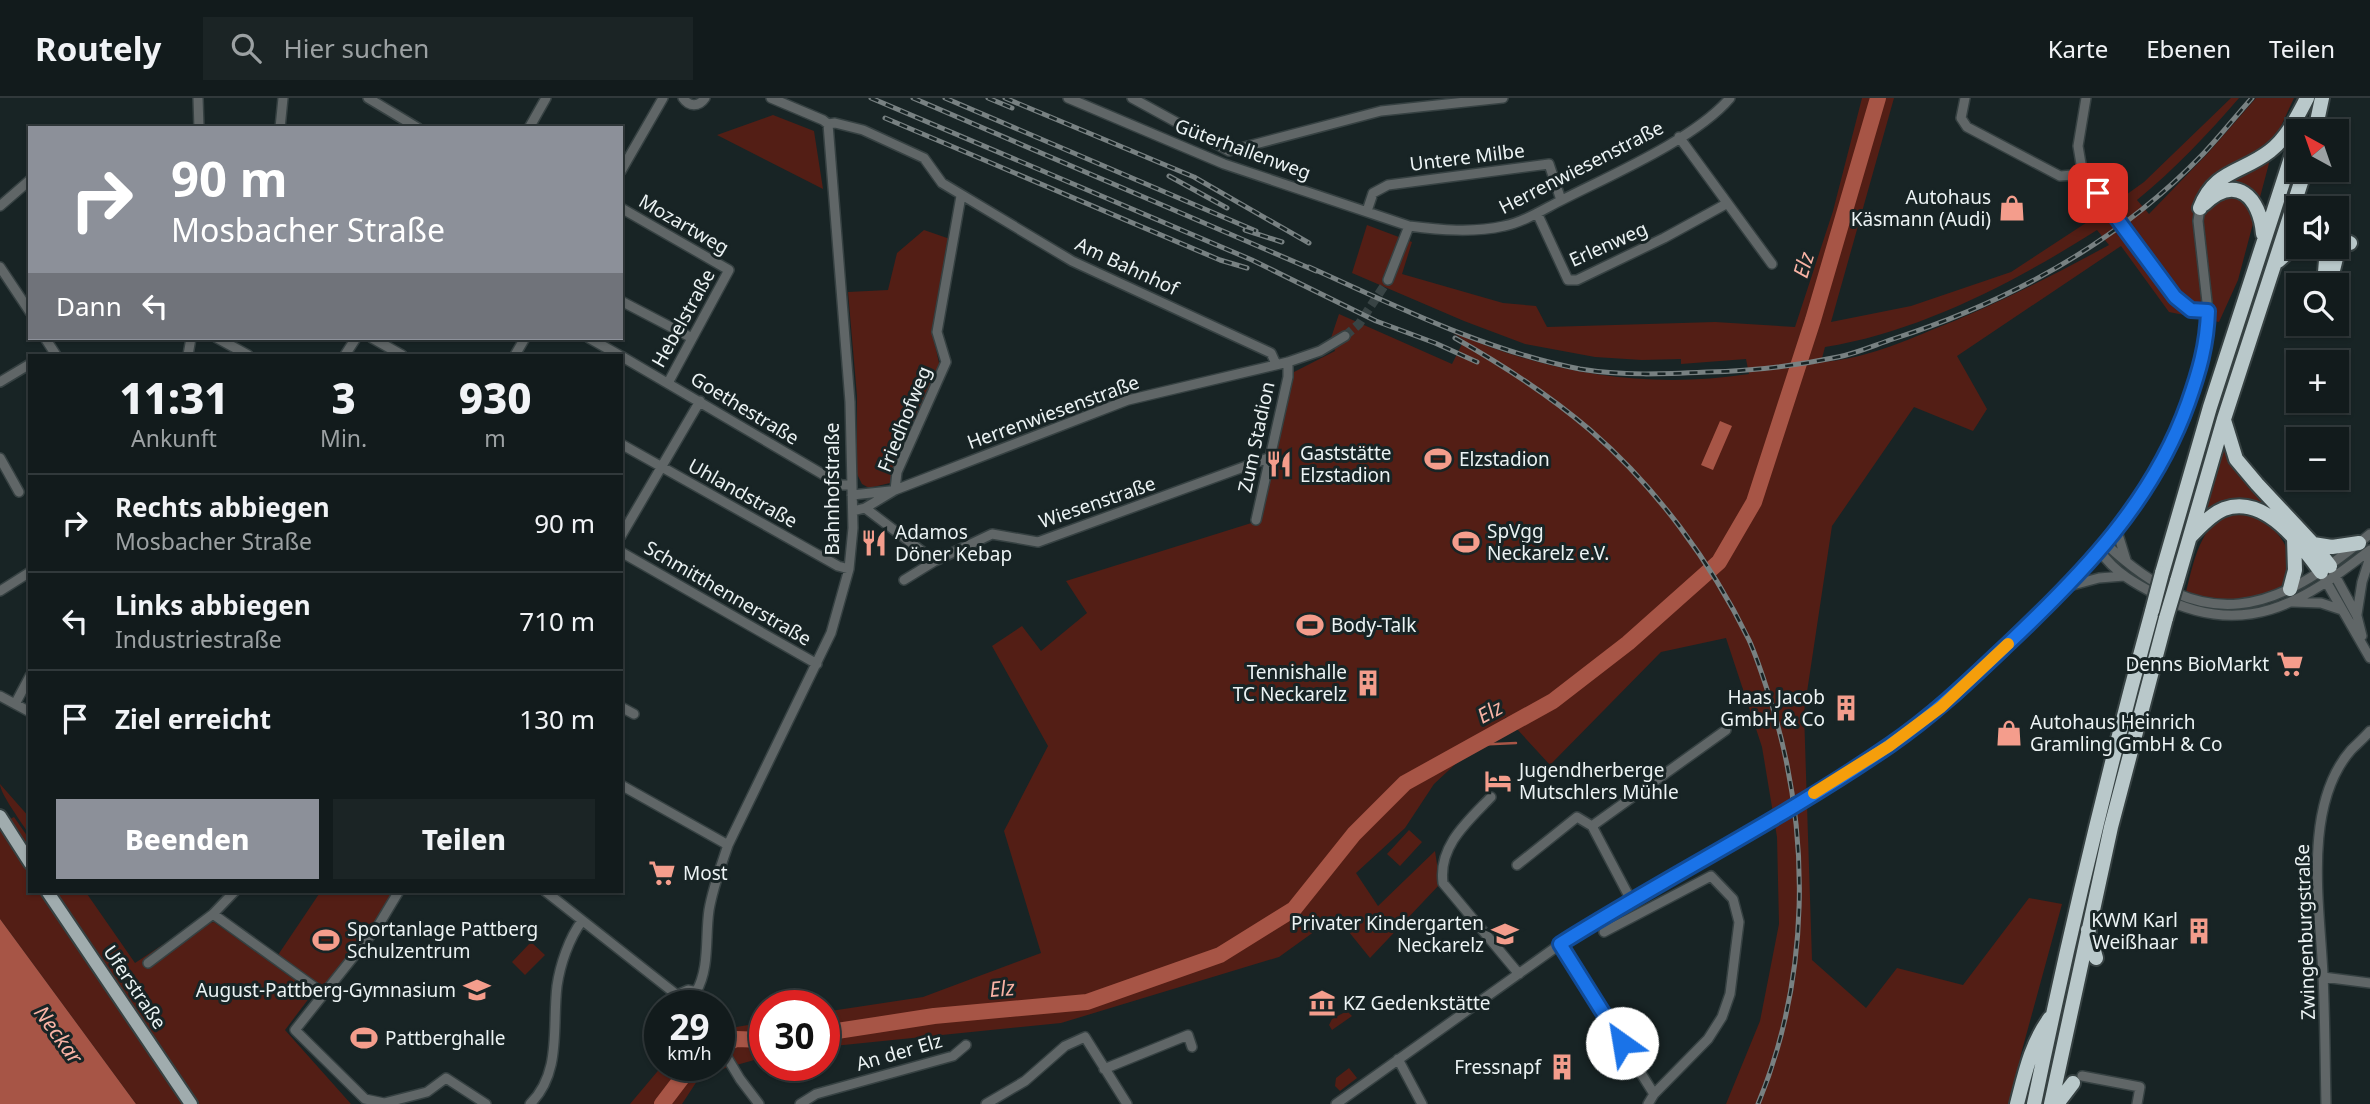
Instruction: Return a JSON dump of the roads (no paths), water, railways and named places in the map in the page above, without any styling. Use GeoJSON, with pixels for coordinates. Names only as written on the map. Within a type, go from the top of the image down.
{"type":"FeatureCollection","features":[{"type":"Feature","properties":{"kind":"highway"},"geometry":{"type":"LineString","coordinates":[[2302,119],[2307,98]]}},
{"type":"Feature","properties":{"kind":"highway"},"geometry":{"type":"LineString","coordinates":[[2200,208],[2206,193],[2221,177],[2255,161],[2283,138],[2307,98]]}},
{"type":"Feature","properties":{"kind":"highway"},"geometry":{"type":"LineString","coordinates":[[2318,119],[2322,98]]}},
{"type":"Feature","properties":{"kind":"highway"},"geometry":{"type":"LineString","coordinates":[[2034,1104],[2117,738],[2210,407],[2286,172]]}},
{"type":"Feature","properties":{"kind":"highway"},"geometry":{"type":"LineString","coordinates":[[2051,1104],[2120,790],[2166,618],[2224,419],[2301,182]]}},
{"type":"Feature","properties":{"kind":"highway"},"geometry":{"type":"LineString","coordinates":[[2200,208],[2221,192],[2240,191],[2250,198],[2261,216],[2264,241]]}},
{"type":"Feature","properties":{"kind":"highway"},"geometry":{"type":"LineString","coordinates":[[2274,265],[2286,254]]}},
{"type":"Feature","properties":{"kind":"highway"},"geometry":{"type":"LineString","coordinates":[[2224,419],[2236,459],[2256,484],[2314,544],[2328,574]]}},
{"type":"Feature","properties":{"kind":"highway"},"geometry":{"type":"LineString","coordinates":[[2189,538],[2212,516],[2224,509],[2236,506],[2251,508],[2266,514],[2294,538],[2328,574]]}},
{"type":"Feature","properties":{"kind":"highway"},"geometry":{"type":"LineString","coordinates":[[2290,595],[2295,570],[2294,538]]}},
{"type":"Feature","properties":{"kind":"highway"},"geometry":{"type":"LineString","coordinates":[[2314,544],[2332,547],[2366,543]]}},
{"type":"Feature","properties":{"kind":"highway"},"geometry":{"type":"LineString","coordinates":[[2088,928],[2096,958]]}},
{"type":"Feature","properties":{"kind":"highway"},"geometry":{"type":"LineString","coordinates":[[2017,1104],[2028,1059],[2039,1033],[2053,1014]]}},
{"type":"Feature","properties":{"kind":"highway"},"geometry":{"type":"LineString","coordinates":[[2057,1104],[2078,1079]]}},
{"type":"Feature","properties":{"kind":"main road"},"geometry":{"type":"LineString","coordinates":[[0,816],[28,860]]}},
{"type":"Feature","properties":{"kind":"main road","name":"Uferstraße"},"geometry":{"type":"LineString","coordinates":[[48,893],[191,1104]]}},
{"type":"Feature","properties":{"kind":"street"},"geometry":{"type":"LineString","coordinates":[[198,98],[199,126]]}},
{"type":"Feature","properties":{"kind":"street"},"geometry":{"type":"LineString","coordinates":[[280,126],[284,98]]}},
{"type":"Feature","properties":{"kind":"street"},"geometry":{"type":"LineString","coordinates":[[368,98],[415,126]]}},
{"type":"Feature","properties":{"kind":"street"},"geometry":{"type":"LineString","coordinates":[[530,126],[546,98]]}},
{"type":"Feature","properties":{"kind":"street"},"geometry":{"type":"LineString","coordinates":[[623,168],[663,98]]}},
{"type":"Feature","properties":{"kind":"street"},"geometry":{"type":"LineString","coordinates":[[683,98],[694,105],[700,104],[705,98]]}},
{"type":"Feature","properties":{"kind":"street","name":"Am Bahnhof"},"geometry":{"type":"LineString","coordinates":[[771,98],[828,124],[835,123],[863,130],[924,158],[942,183],[1072,261],[1271,352],[1276,364]]}},
{"type":"Feature","properties":{"kind":"street","name":"Güterhallenweg"},"geometry":{"type":"LineString","coordinates":[[1068,98],[1224,164],[1409,226]]}},
{"type":"Feature","properties":{"kind":"street"},"geometry":{"type":"LineString","coordinates":[[1132,98],[1229,151],[1381,111],[1503,98]]}},
{"type":"Feature","properties":{"kind":"street","name":"Herrenwiesenstraße"},"geometry":{"type":"LineString","coordinates":[[1409,226],[1438,230],[1508,226],[1636,162],[1679,137],[1720,109],[1730,98]]}},
{"type":"Feature","properties":{"kind":"street"},"geometry":{"type":"LineString","coordinates":[[1965,98],[1961,118],[1967,127],[2060,176],[2073,175],[2082,170]]}},
{"type":"Feature","properties":{"kind":"street"},"geometry":{"type":"LineString","coordinates":[[2086,98],[2078,146],[2082,170],[2175,297],[2191,310],[2208,311]]}},
{"type":"Feature","properties":{"kind":"street","name":"Bahnhofstraße"},"geometry":{"type":"LineString","coordinates":[[697,990],[703,981],[709,910],[728,845],[817,664],[837,616],[849,569],[853,511],[850,402],[828,124]]}},
{"type":"Feature","properties":{"kind":"street"},"geometry":{"type":"LineString","coordinates":[[1679,137],[1772,264]]}},
{"type":"Feature","properties":{"kind":"street"},"geometry":{"type":"LineString","coordinates":[[1224,164],[1229,151]]}},
{"type":"Feature","properties":{"kind":"street","name":"Untere Milbe"},"geometry":{"type":"LineString","coordinates":[[1367,211],[1373,193],[1388,185],[1549,164],[1561,200]]}},
{"type":"Feature","properties":{"kind":"street"},"geometry":{"type":"LineString","coordinates":[[0,206],[28,182]]}},
{"type":"Feature","properties":{"kind":"street","name":"Friedhofweg"},"geometry":{"type":"LineString","coordinates":[[895,490],[897,472],[946,362],[937,331],[961,196]]}},
{"type":"Feature","properties":{"kind":"street","name":"Erlenweg"},"geometry":{"type":"LineString","coordinates":[[1537,213],[1568,280],[1577,280],[1664,238],[1726,204]]}},
{"type":"Feature","properties":{"kind":"street"},"geometry":{"type":"LineString","coordinates":[[1336,1104],[1560,944],[1794,806],[1889,746],[1941,707],[2067,587],[2103,548],[2143,496],[2173,442],[2202,365],[2208,311],[2198,221],[2200,208]]}},
{"type":"Feature","properties":{"kind":"street","name":"Mozartweg"},"geometry":{"type":"LineString","coordinates":[[623,209],[729,270]]}},
{"type":"Feature","properties":{"kind":"street"},"geometry":{"type":"LineString","coordinates":[[1388,280],[1409,226]]}},
{"type":"Feature","properties":{"kind":"street"},"geometry":{"type":"LineString","coordinates":[[0,267],[28,309]]}},
{"type":"Feature","properties":{"kind":"street","name":"Hebelstraße"},"geometry":{"type":"LineString","coordinates":[[668,383],[729,270]]}},
{"type":"Feature","properties":{"kind":"street"},"geometry":{"type":"LineString","coordinates":[[623,302],[692,338]]}},
{"type":"Feature","properties":{"kind":"street","name":"Herrenwiesenstraße"},"geometry":{"type":"LineString","coordinates":[[853,511],[865,508],[895,490],[1128,400],[1289,362],[1320,351],[1345,336]]}},
{"type":"Feature","properties":{"kind":"street"},"geometry":{"type":"LineString","coordinates":[[221,340],[246,354]]}},
{"type":"Feature","properties":{"kind":"street"},"geometry":{"type":"LineString","coordinates":[[376,340],[400,354]]}},
{"type":"Feature","properties":{"kind":"street","name":"Goethestraße"},"geometry":{"type":"LineString","coordinates":[[592,340],[617,354]]}},
{"type":"Feature","properties":{"kind":"street","name":"Goethestraße"},"geometry":{"type":"LineString","coordinates":[[623,358],[852,490]]}},
{"type":"Feature","properties":{"kind":"street","name":"Zum Stadion"},"geometry":{"type":"LineString","coordinates":[[1256,520],[1289,362]]}},
{"type":"Feature","properties":{"kind":"street"},"geometry":{"type":"LineString","coordinates":[[0,382],[28,365]]}},
{"type":"Feature","properties":{"kind":"street"},"geometry":{"type":"LineString","coordinates":[[623,533],[700,401]]}},
{"type":"Feature","properties":{"kind":"street","name":"Uhlandstraße"},"geometry":{"type":"LineString","coordinates":[[623,445],[838,566],[849,569]]}},
{"type":"Feature","properties":{"kind":"street","name":"Wiesenstraße"},"geometry":{"type":"LineString","coordinates":[[904,580],[935,561],[992,534],[1038,542],[1271,457]]}},
{"type":"Feature","properties":{"kind":"street"},"geometry":{"type":"LineString","coordinates":[[0,458],[19,492]]}},
{"type":"Feature","properties":{"kind":"street","name":"Herrenwiesenstraße"},"geometry":{"type":"LineString","coordinates":[[852,490],[895,490]]}},
{"type":"Feature","properties":{"kind":"street"},"geometry":{"type":"LineString","coordinates":[[865,508],[935,561]]}},
{"type":"Feature","properties":{"kind":"street"},"geometry":{"type":"LineString","coordinates":[[2117,531],[2126,562]]}},
{"type":"Feature","properties":{"kind":"street"},"geometry":{"type":"LineString","coordinates":[[2103,548],[2111,566],[2176,605],[2229,618],[2249,615],[2290,595],[2328,574],[2366,543]]}},
{"type":"Feature","properties":{"kind":"street"},"geometry":{"type":"LineString","coordinates":[[2103,548],[2151,580],[2186,597],[2207,603],[2246,604],[2290,595],[2342,610]]}},
{"type":"Feature","properties":{"kind":"street","name":"Schmitthennerstraße"},"geometry":{"type":"LineString","coordinates":[[623,553],[817,664]]}},
{"type":"Feature","properties":{"kind":"street"},"geometry":{"type":"LineString","coordinates":[[2357,616],[2362,582],[2370,557]]}},
{"type":"Feature","properties":{"kind":"street"},"geometry":{"type":"LineString","coordinates":[[0,591],[28,573]]}},
{"type":"Feature","properties":{"kind":"street"},"geometry":{"type":"LineString","coordinates":[[2328,574],[2342,610],[2364,644]]}},
{"type":"Feature","properties":{"kind":"street"},"geometry":{"type":"LineString","coordinates":[[2328,574],[2357,616],[2370,658]]}},
{"type":"Feature","properties":{"kind":"street"},"geometry":{"type":"LineString","coordinates":[[2067,587],[2099,578],[2124,576]]}},
{"type":"Feature","properties":{"kind":"street"},"geometry":{"type":"LineString","coordinates":[[0,583],[13,583]]}},
{"type":"Feature","properties":{"kind":"street"},"geometry":{"type":"LineString","coordinates":[[15,704],[28,680]]}},
{"type":"Feature","properties":{"kind":"street"},"geometry":{"type":"LineString","coordinates":[[0,696],[28,711]]}},
{"type":"Feature","properties":{"kind":"street"},"geometry":{"type":"LineString","coordinates":[[623,708],[634,714]]}},
{"type":"Feature","properties":{"kind":"street"},"geometry":{"type":"LineString","coordinates":[[1592,826],[1726,730]]}},
{"type":"Feature","properties":{"kind":"street","name":"Zwingenburgstraße"},"geometry":{"type":"LineString","coordinates":[[2326,1104],[2318,844],[2331,784],[2350,751],[2370,731]]}},
{"type":"Feature","properties":{"kind":"street"},"geometry":{"type":"LineString","coordinates":[[623,786],[728,845]]}},
{"type":"Feature","properties":{"kind":"street"},"geometry":{"type":"LineString","coordinates":[[1491,797],[1455,836],[1441,871],[1443,883],[1519,974]]}},
{"type":"Feature","properties":{"kind":"street"},"geometry":{"type":"LineString","coordinates":[[1517,865],[1577,817],[1592,826],[1631,900]]}},
{"type":"Feature","properties":{"kind":"street"},"geometry":{"type":"LineString","coordinates":[[1604,932],[1711,876],[1733,899],[1739,922],[1730,994],[1722,1017],[1708,1039],[1654,1094],[1648,1104]]}},
{"type":"Feature","properties":{"kind":"street"},"geometry":{"type":"LineString","coordinates":[[148,963],[213,914],[233,893]]}},
{"type":"Feature","properties":{"kind":"street"},"geometry":{"type":"LineString","coordinates":[[398,893],[378,926],[295,1030],[365,1099],[384,1103],[427,1092],[446,1078],[486,1104]]}},
{"type":"Feature","properties":{"kind":"street"},"geometry":{"type":"LineString","coordinates":[[547,893],[671,990]]}},
{"type":"Feature","properties":{"kind":"street"},"geometry":{"type":"LineString","coordinates":[[213,914],[324,994]]}},
{"type":"Feature","properties":{"kind":"street"},"geometry":{"type":"LineString","coordinates":[[530,1104],[537,1097],[549,1074],[554,1046],[557,985],[572,937],[582,921]]}},
{"type":"Feature","properties":{"kind":"street"},"geometry":{"type":"LineString","coordinates":[[1560,944],[1654,1094]]}},
{"type":"Feature","properties":{"kind":"street"},"geometry":{"type":"LineString","coordinates":[[2323,977],[2370,983]]}},
{"type":"Feature","properties":{"kind":"street"},"geometry":{"type":"LineString","coordinates":[[1104,1069],[1188,1035],[1192,1047]]}},
{"type":"Feature","properties":{"kind":"street"},"geometry":{"type":"LineString","coordinates":[[986,1104],[1026,1081],[1065,1046],[1085,1037],[1127,1104]]}},
{"type":"Feature","properties":{"kind":"street","name":"An der Elz"},"geometry":{"type":"LineString","coordinates":[[800,1104],[816,1094],[953,1056],[966,1045]]}},
{"type":"Feature","properties":{"kind":"street"},"geometry":{"type":"LineString","coordinates":[[1398,1059],[1422,1104]]}},
{"type":"Feature","properties":{"kind":"street"},"geometry":{"type":"LineString","coordinates":[[735,1070],[759,1104]]}},
{"type":"Feature","properties":{"kind":"street"},"geometry":{"type":"LineString","coordinates":[[2078,1079],[2140,1087],[2137,1104]]}},
{"type":"Feature","properties":{"kind":"water"},"geometry":{"type":"Polygon","coordinates":[[[1720,421],[1732,426],[1713,470],[1701,465],[1720,421]]]}},
{"type":"Feature","properties":{"kind":"water","name":"Neckar"},"geometry":{"type":"Polygon","coordinates":[[[0,919],[136,1104],[0,1104],[0,919]]]}},
{"type":"Feature","properties":{"kind":"waterway","name":"Elz"},"geometry":{"type":"LineString","coordinates":[[840,1031],[934,1016],[1087,1002],[1220,955],[1294,909],[1354,834],[1405,783],[1553,701],[1628,643],[1719,562],[1754,502],[1813,320],[1878,98]]}},
{"type":"Feature","properties":{"kind":"waterway"},"geometry":{"type":"LineString","coordinates":[[1473,745],[1516,743]]}},
{"type":"Feature","properties":{"kind":"waterway","name":"Elz"},"geometry":{"type":"LineString","coordinates":[[735,1039],[749,1039]]}},
{"type":"Feature","properties":{"kind":"waterway","name":"Elz"},"geometry":{"type":"LineString","coordinates":[[662,1104],[680,1081]]}},
{"type":"Feature","properties":{"kind":"tunnel"},"geometry":{"type":"LineString","coordinates":[[1345,336],[1359,324],[1388,280]]}},
{"type":"Feature","properties":{"kind":"railway"},"geometry":{"type":"LineString","coordinates":[[871,98],[1252,260],[1376,321],[1477,362]]}},
{"type":"Feature","properties":{"kind":"railway"},"geometry":{"type":"LineString","coordinates":[[913,98],[1316,271]]}},
{"type":"Feature","properties":{"kind":"railway"},"geometry":{"type":"LineString","coordinates":[[945,98],[1256,231]]}},
{"type":"Feature","properties":{"kind":"railway"},"geometry":{"type":"LineString","coordinates":[[988,98],[1012,108]]}},
{"type":"Feature","properties":{"kind":"railway"},"geometry":{"type":"LineString","coordinates":[[1005,98],[1194,177],[1309,243]]}},
{"type":"Feature","properties":{"kind":"railway"},"geometry":{"type":"LineString","coordinates":[[1309,267],[1408,312],[1476,339],[1510,351],[1580,369],[1628,374],[1675,373],[1756,369],[1822,360],[1852,353],[1936,324],[1978,307],[2060,266],[2135,215],[2170,186],[2203,154],[2252,98]]}},
{"type":"Feature","properties":{"kind":"railway"},"geometry":{"type":"LineString","coordinates":[[885,118],[1220,260],[1247,268]]}},
{"type":"Feature","properties":{"kind":"railway"},"geometry":{"type":"LineString","coordinates":[[1169,176],[1227,208]]}},
{"type":"Feature","properties":{"kind":"railway"},"geometry":{"type":"LineString","coordinates":[[1245,230],[1282,242]]}},
{"type":"Feature","properties":{"kind":"railway"},"geometry":{"type":"LineString","coordinates":[[1455,338],[1507,369],[1558,405],[1590,430],[1637,476],[1699,554],[1734,611],[1755,655],[1785,754],[1794,804],[1799,906],[1796,956],[1788,1007],[1758,1104]]}},
{"type":"Feature","properties":{"kind":"place","name":"Autohaus Käsmann (Audi)"},"geometry":{"type":"Point","coordinates":[2012,208]}},
{"type":"Feature","properties":{"kind":"place","name":"Elzstadion"},"geometry":{"type":"Point","coordinates":[1438,459]}},
{"type":"Feature","properties":{"kind":"place","name":"Gaststätte Elzstadion"},"geometry":{"type":"Point","coordinates":[1279,464]}},
{"type":"Feature","properties":{"kind":"place","name":"SpVgg Neckarelz e.V."},"geometry":{"type":"Point","coordinates":[1466,542]}},
{"type":"Feature","properties":{"kind":"place","name":"Adamos Döner Kebap"},"geometry":{"type":"Point","coordinates":[874,543]}},
{"type":"Feature","properties":{"kind":"place","name":"Body-Talk"},"geometry":{"type":"Point","coordinates":[1310,625]}},
{"type":"Feature","properties":{"kind":"place","name":"Denns BioMarkt"},"geometry":{"type":"Point","coordinates":[2290,664]}},
{"type":"Feature","properties":{"kind":"place","name":"Tennishalle TC Neckarelz"},"geometry":{"type":"Point","coordinates":[1368,683]}},
{"type":"Feature","properties":{"kind":"place","name":"Haas Jacob GmbH & Co"},"geometry":{"type":"Point","coordinates":[1846,708]}},
{"type":"Feature","properties":{"kind":"place","name":"Autohaus Heinrich Gramling GmbH & Co"},"geometry":{"type":"Point","coordinates":[2009,733]}},
{"type":"Feature","properties":{"kind":"place","name":"Jugendherberge Mutschlers Mühle"},"geometry":{"type":"Point","coordinates":[1498,781]}},
{"type":"Feature","properties":{"kind":"place","name":"Most"},"geometry":{"type":"Point","coordinates":[662,873]}},
{"type":"Feature","properties":{"kind":"place","name":"KWM Karl Weißhaar"},"geometry":{"type":"Point","coordinates":[2199,931]}},
{"type":"Feature","properties":{"kind":"place","name":"Privater Kindergarten Neckarelz"},"geometry":{"type":"Point","coordinates":[1505,934]}},
{"type":"Feature","properties":{"kind":"place","name":"Sportanlage Pattberg Schulzentrum"},"geometry":{"type":"Point","coordinates":[326,940]}},
{"type":"Feature","properties":{"kind":"place","name":"August-Pattberg-Gymnasium"},"geometry":{"type":"Point","coordinates":[477,990]}},
{"type":"Feature","properties":{"kind":"place","name":"KZ Gedenkstätte"},"geometry":{"type":"Point","coordinates":[1322,1003]}},
{"type":"Feature","properties":{"kind":"place","name":"Pattberghalle"},"geometry":{"type":"Point","coordinates":[364,1038]}},
{"type":"Feature","properties":{"kind":"place","name":"Fressnapf"},"geometry":{"type":"Point","coordinates":[1562,1067]}}]}
